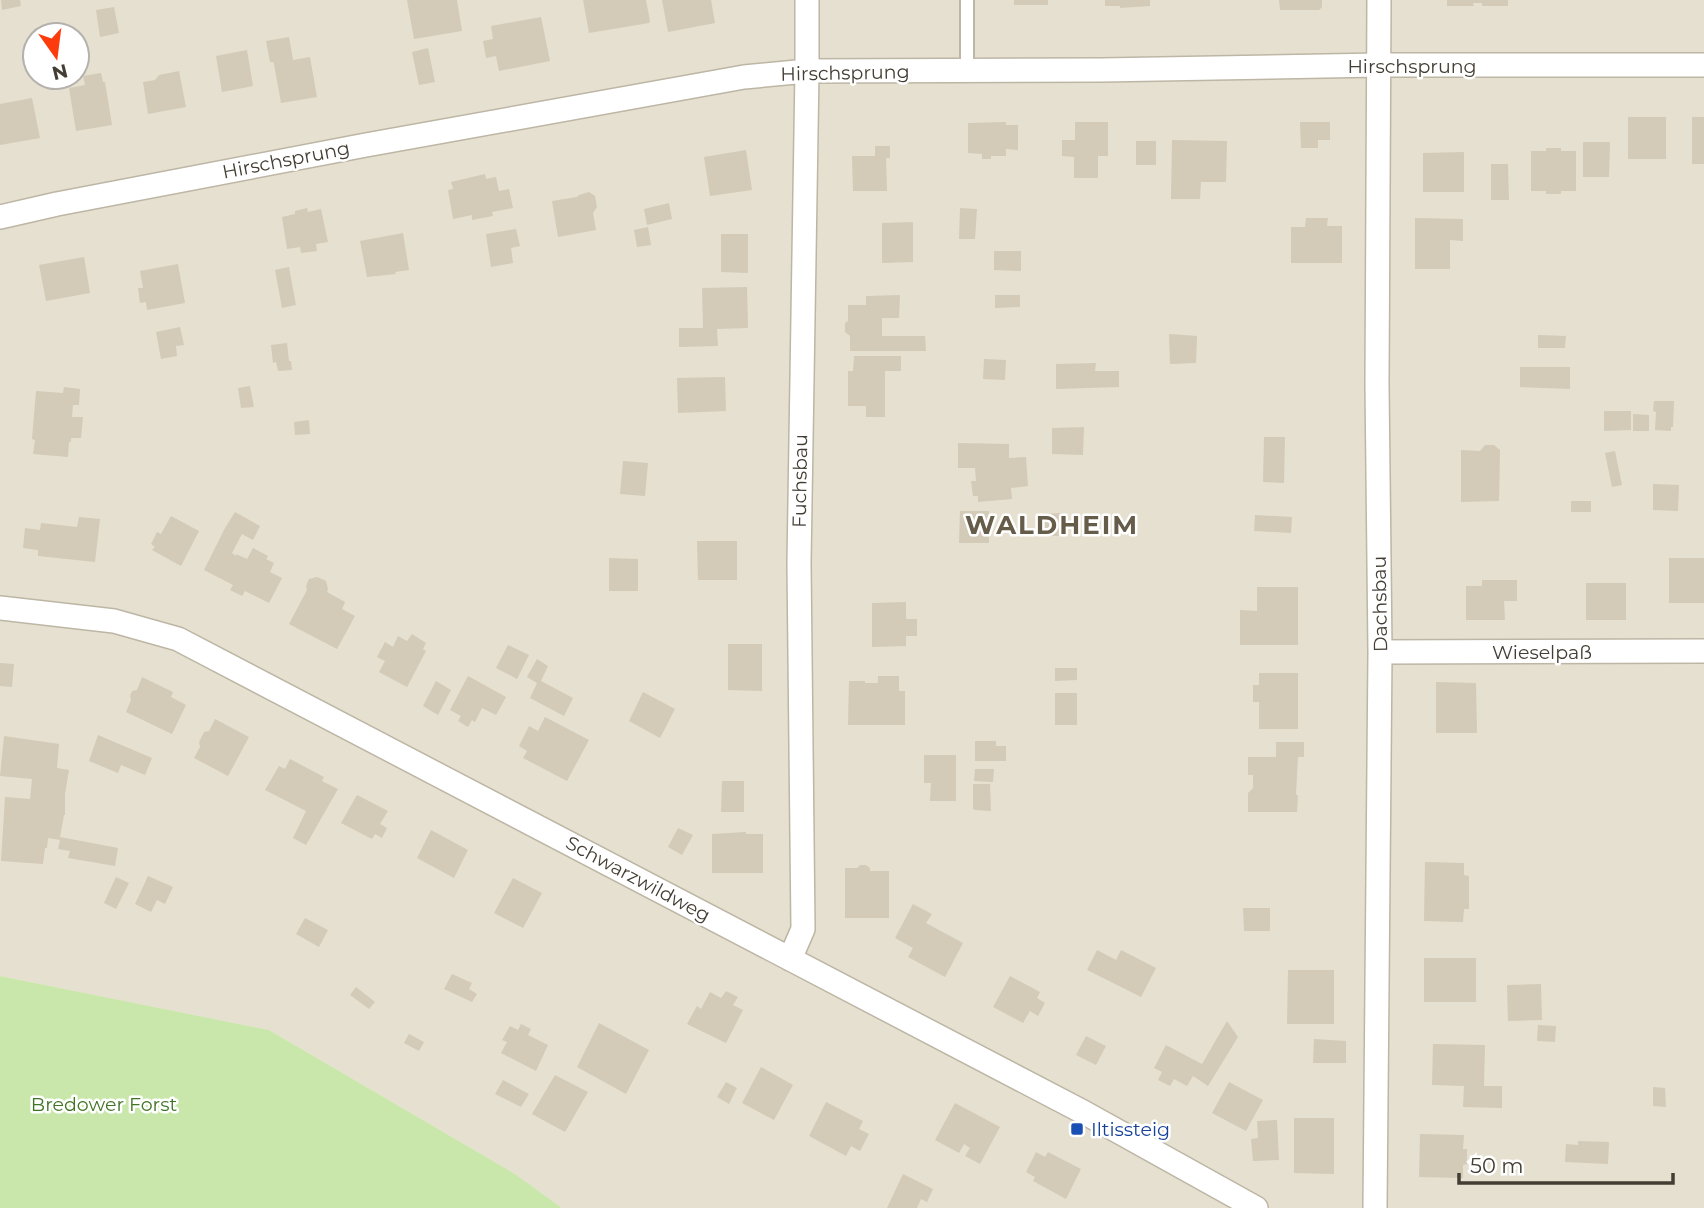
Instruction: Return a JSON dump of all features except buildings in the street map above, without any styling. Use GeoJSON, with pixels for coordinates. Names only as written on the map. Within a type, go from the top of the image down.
{"type":"FeatureCollection","features":[{"type":"Feature","properties":{"kind":"street","name":"Fuchsbau"},"geometry":{"type":"LineString","coordinates":[[790,959],[803,929],[799,562],[807,0]]}},
{"type":"Feature","properties":{"kind":"street","name":"Dachsbau"},"geometry":{"type":"LineString","coordinates":[[1375,1208],[1380,652],[1377,384],[1379,0]]}},
{"type":"Feature","properties":{"kind":"street","name":"Hirschsprung"},"geometry":{"type":"LineString","coordinates":[[0,217],[406,137],[744,77],[807,71],[1102,71],[1379,65],[1704,65]]}},
{"type":"Feature","properties":{"kind":"street","name":"Schwarzwildweg"},"geometry":{"type":"LineString","coordinates":[[0,608],[114,621],[178,639],[1085,1113],[1256,1208]]}},
{"type":"Feature","properties":{"kind":"street","name":"Wieselpaß"},"geometry":{"type":"LineString","coordinates":[[1380,652],[1704,651]]}},
{"type":"Feature","properties":{"kind":"lane"},"geometry":{"type":"LineString","coordinates":[[967,0],[967,71]]}},
{"type":"Feature","properties":{"kind":"shaded area"},"geometry":{"type":"Polygon","coordinates":[[[0,0],[1704,0],[1704,1208],[562,1208],[515,1174],[269,1030],[0,976],[0,0]]]}},
{"type":"Feature","properties":{"kind":"green space","name":"Bredower Forst"},"geometry":{"type":"Polygon","coordinates":[[[0,976],[269,1030],[515,1174],[562,1208],[0,1208],[0,976]]]}},
{"type":"Feature","properties":{"kind":"place","name":"Iltissteig"},"geometry":{"type":"Point","coordinates":[1077,1129]}},
{"type":"Feature","properties":{"kind":"district","name":"WALDHEIM"},"geometry":{"type":"Point","coordinates":[1052,525]}}]}
